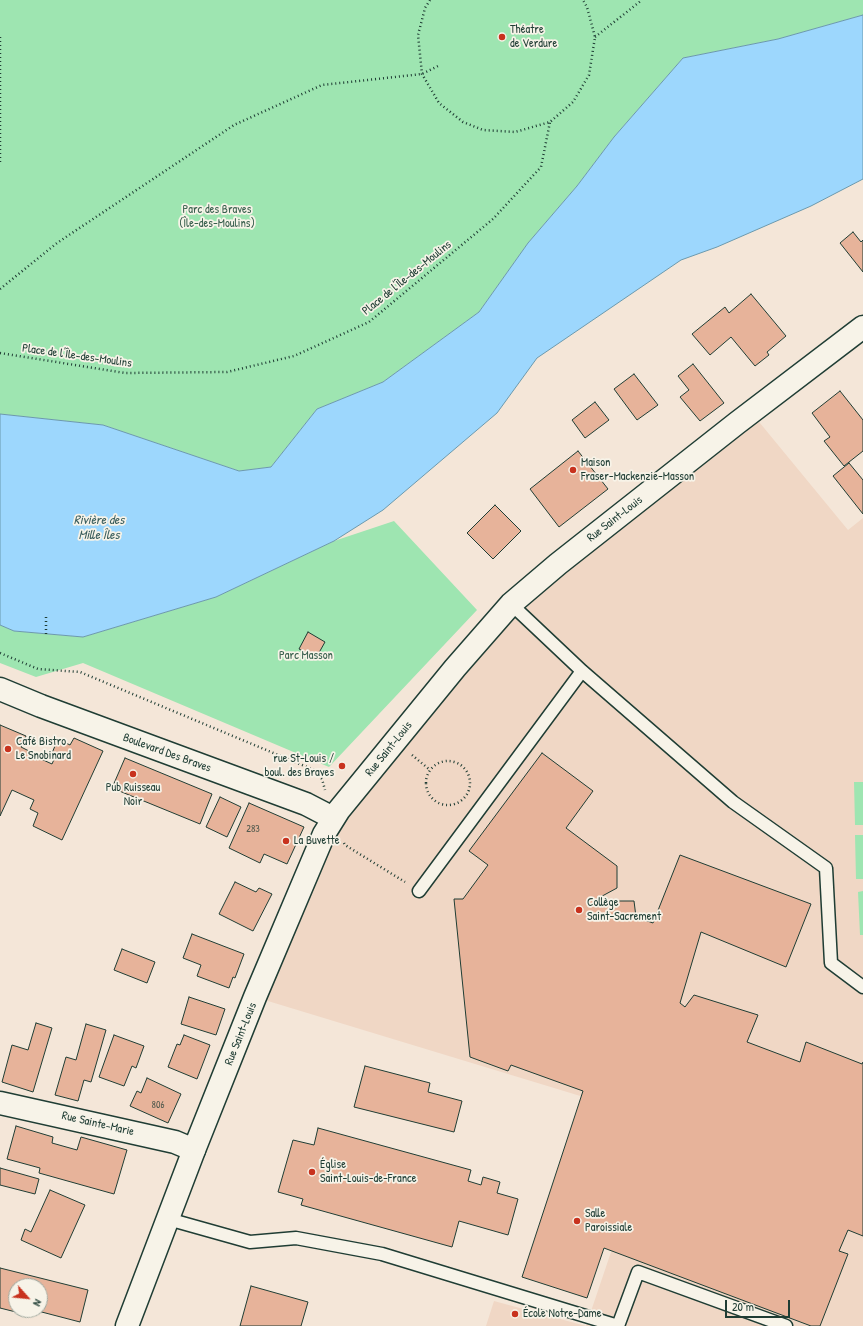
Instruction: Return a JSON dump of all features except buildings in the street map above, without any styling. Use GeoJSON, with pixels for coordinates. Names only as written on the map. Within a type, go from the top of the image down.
{"type":"FeatureCollection","features":[{"type":"Feature","properties":{"kind":"main road","name":"Rue Saint-Louis"},"geometry":{"type":"LineString","coordinates":[[127,1326],[194,1150],[255,997],[324,834],[345,802],[455,668],[511,604],[558,564],[863,327]]}},
{"type":"Feature","properties":{"kind":"main road","name":"Boulevard Des Braves"},"geometry":{"type":"LineString","coordinates":[[0,689],[41,706],[306,804],[334,818]]}},
{"type":"Feature","properties":{"kind":"main road","name":"Rue Sainte-Marie"},"geometry":{"type":"LineString","coordinates":[[0,1103],[175,1142],[194,1150]]}},
{"type":"Feature","properties":{"kind":"lane"},"geometry":{"type":"LineString","coordinates":[[511,604],[582,671],[733,802],[826,868],[831,964],[863,987]]}},
{"type":"Feature","properties":{"kind":"lane"},"geometry":{"type":"LineString","coordinates":[[419,891],[582,671]]}},
{"type":"Feature","properties":{"kind":"lane"},"geometry":{"type":"LineString","coordinates":[[168,1219],[250,1242],[296,1238],[382,1254],[618,1326],[638,1272],[786,1326]]}},
{"type":"Feature","properties":{"kind":"path"},"geometry":{"type":"LineString","coordinates":[[430,0],[425,8],[418,35],[422,74],[439,102],[463,122],[483,130],[515,132],[550,122],[573,102],[589,75],[595,37],[587,7],[583,0]]}},
{"type":"Feature","properties":{"kind":"path"},"geometry":{"type":"LineString","coordinates":[[595,37],[642,0]]}},
{"type":"Feature","properties":{"kind":"path"},"geometry":{"type":"LineString","coordinates":[[0,37],[0,164]]}},
{"type":"Feature","properties":{"kind":"path"},"geometry":{"type":"LineString","coordinates":[[0,289],[57,243],[234,125],[322,85],[422,74],[440,65]]}},
{"type":"Feature","properties":{"kind":"path","name":"Place de l'Île-des-Moulins"},"geometry":{"type":"LineString","coordinates":[[0,354],[125,373],[226,372],[294,356],[369,322],[493,219],[540,167],[550,122]]}},
{"type":"Feature","properties":{"kind":"path"},"geometry":{"type":"LineString","coordinates":[[46,617],[46,634]]}},
{"type":"Feature","properties":{"kind":"path"},"geometry":{"type":"LineString","coordinates":[[0,653],[38,669],[80,672],[314,770],[322,779],[334,818],[345,845],[419,891]]}},
{"type":"Feature","properties":{"kind":"path"},"geometry":{"type":"LineString","coordinates":[[450,761],[458,763],[464,768],[470,781],[467,795],[456,804],[449,805],[435,801],[427,790],[426,783],[430,770],[436,765],[450,761]]}},
{"type":"Feature","properties":{"kind":"shaded area","name":"Collège Saint-Sacrement"},"geometry":{"type":"Polygon","coordinates":[[[755,417],[848,530],[863,518],[863,1326],[586,1326],[656,1119],[258,998],[333,822],[517,610],[755,417]]]}},
{"type":"Feature","properties":{"kind":"shaded area","name":"École Notre-Dame"},"geometry":{"type":"Polygon","coordinates":[[[494,1301],[586,1326],[486,1326],[494,1301]]]}},
{"type":"Feature","properties":{"kind":"green space","name":"Parc des Braves (Île-des-Moulins)"},"geometry":{"type":"Polygon","coordinates":[[[0,0],[863,0],[863,15],[778,39],[683,58],[614,137],[577,186],[528,243],[479,312],[383,382],[317,409],[271,467],[239,471],[103,425],[0,414],[0,0]]]}},
{"type":"Feature","properties":{"kind":"green space","name":"Parc Masson"},"geometry":{"type":"Polygon","coordinates":[[[394,521],[477,610],[329,767],[83,663],[36,677],[0,663],[0,625],[14,631],[83,637],[216,597],[334,541],[394,521]]]}},
{"type":"Feature","properties":{"kind":"green space"},"geometry":{"type":"Polygon","coordinates":[[[854,782],[863,782],[863,825],[855,825],[854,782]]]}},
{"type":"Feature","properties":{"kind":"green space"},"geometry":{"type":"Polygon","coordinates":[[[855,835],[863,835],[863,879],[856,879],[855,835]]]}},
{"type":"Feature","properties":{"kind":"green space"},"geometry":{"type":"Polygon","coordinates":[[[863,891],[863,935],[860,935],[858,892],[863,891]]]}},
{"type":"Feature","properties":{"kind":"water","name":"Rivière des Mille Îles"},"geometry":{"type":"Polygon","coordinates":[[[863,15],[863,179],[811,206],[717,247],[681,260],[537,358],[497,413],[383,510],[334,541],[216,597],[83,637],[14,631],[0,625],[0,414],[103,425],[239,471],[271,467],[317,409],[383,382],[479,312],[528,243],[577,186],[614,137],[683,58],[778,39],[863,15]]]}},
{"type":"Feature","properties":{"kind":"place","name":"Théatre de Verdure"},"geometry":{"type":"Point","coordinates":[502,37]}},
{"type":"Feature","properties":{"kind":"place","name":"Maison Fraser-Mackenzie-Masson"},"geometry":{"type":"Point","coordinates":[573,470]}},
{"type":"Feature","properties":{"kind":"place","name":"Café Bistro Le Snobinard"},"geometry":{"type":"Point","coordinates":[8,749]}},
{"type":"Feature","properties":{"kind":"place","name":"rue St-Louis / boul. des Braves"},"geometry":{"type":"Point","coordinates":[342,766]}},
{"type":"Feature","properties":{"kind":"place","name":"Pub Ruisseau Noir"},"geometry":{"type":"Point","coordinates":[133,774]}},
{"type":"Feature","properties":{"kind":"place","name":"La Buvette"},"geometry":{"type":"Point","coordinates":[286,841]}},
{"type":"Feature","properties":{"kind":"place","name":"Collège Saint-Sacrement"},"geometry":{"type":"Point","coordinates":[579,910]}},
{"type":"Feature","properties":{"kind":"place","name":"Église Saint-Louis-de-France"},"geometry":{"type":"Point","coordinates":[312,1172]}},
{"type":"Feature","properties":{"kind":"place","name":"Salle Paroissiale"},"geometry":{"type":"Point","coordinates":[577,1221]}},
{"type":"Feature","properties":{"kind":"place","name":"École Notre-Dame"},"geometry":{"type":"Point","coordinates":[515,1314]}}]}
